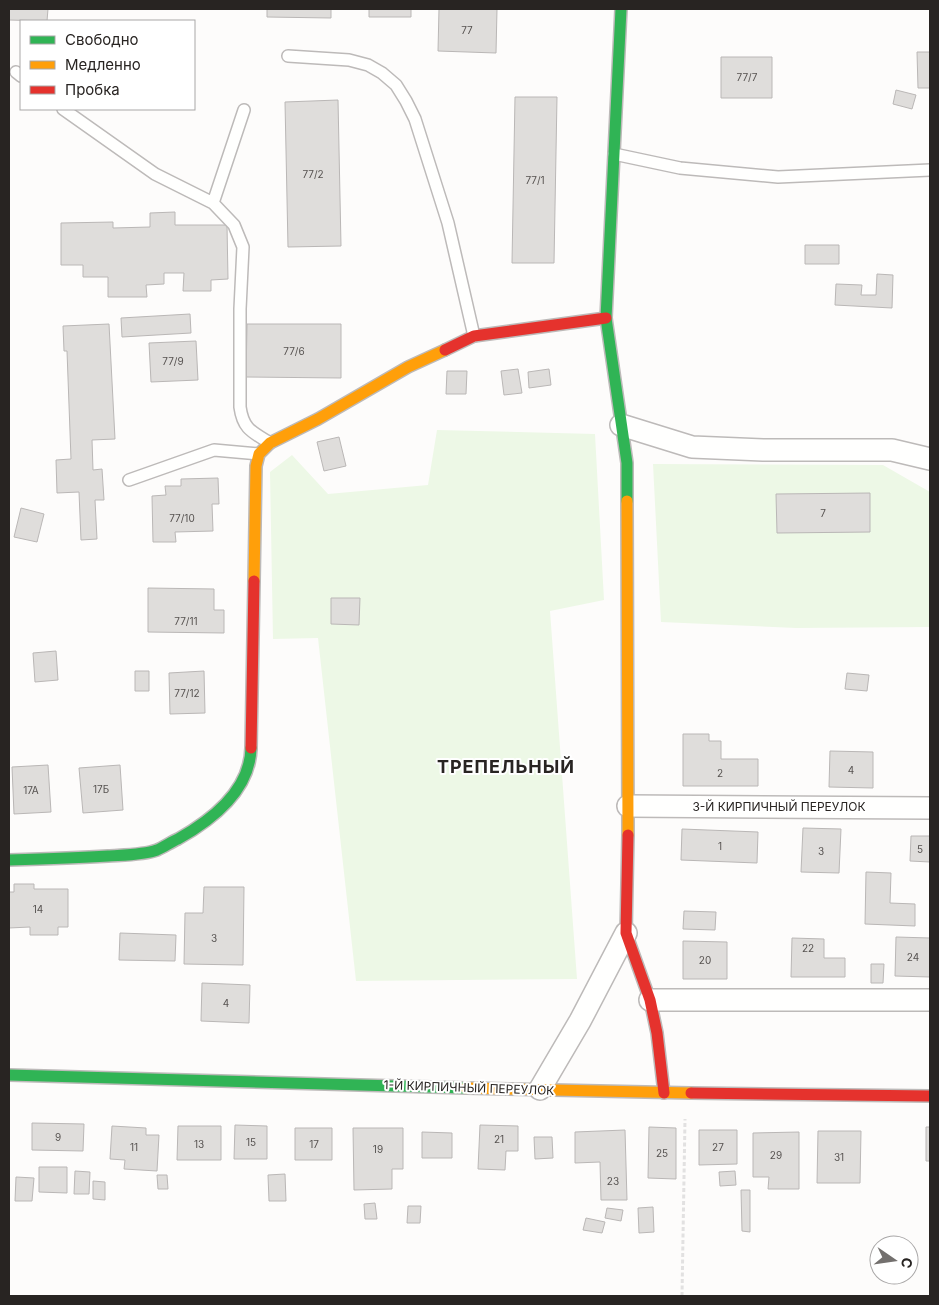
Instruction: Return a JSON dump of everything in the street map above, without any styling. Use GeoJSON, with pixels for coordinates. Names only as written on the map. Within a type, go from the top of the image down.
{"type":"FeatureCollection","features":[{"type":"Feature","properties":{"kind":"street"},"geometry":{"type":"LineString","coordinates":[[621,9],[606,318],[627,463],[628,806],[626,933],[650,1000],[658,1033],[664,1093]]}},
{"type":"Feature","properties":{"kind":"street"},"geometry":{"type":"LineString","coordinates":[[9,860],[122,855],[157,850],[192,830],[228,803],[242,781],[251,755],[256,466],[260,454],[270,443],[318,419],[408,367],[474,336],[606,318]]}},
{"type":"Feature","properties":{"kind":"street"},"geometry":{"type":"LineString","coordinates":[[621,425],[692,446],[763,450],[892,450],[930,459]]}},
{"type":"Feature","properties":{"kind":"street","name":"3-Й КИРПИЧНЫЙ ПЕРЕУЛОК"},"geometry":{"type":"LineString","coordinates":[[628,806],[930,808]]}},
{"type":"Feature","properties":{"kind":"street"},"geometry":{"type":"LineString","coordinates":[[540,1090],[580,1021],[626,933]]}},
{"type":"Feature","properties":{"kind":"street"},"geometry":{"type":"LineString","coordinates":[[650,1000],[930,1000]]}},
{"type":"Feature","properties":{"kind":"street","name":"1-Й КИРПИЧНЫЙ ПЕРЕУЛОК"},"geometry":{"type":"LineString","coordinates":[[9,1075],[664,1093],[930,1096]]}},
{"type":"Feature","properties":{"kind":"lane"},"geometry":{"type":"LineString","coordinates":[[288,56],[349,60],[368,64],[396,85],[406,100],[415,118],[448,223],[474,336]]}},
{"type":"Feature","properties":{"kind":"lane"},"geometry":{"type":"LineString","coordinates":[[64,110],[155,174],[213,203],[234,225],[243,247],[240,309],[241,419],[248,429],[270,443]]}},
{"type":"Feature","properties":{"kind":"lane"},"geometry":{"type":"LineString","coordinates":[[213,203],[244,110]]}},
{"type":"Feature","properties":{"kind":"lane"},"geometry":{"type":"LineString","coordinates":[[614,154],[680,168],[778,177],[930,170]]}},
{"type":"Feature","properties":{"kind":"lane"},"geometry":{"type":"LineString","coordinates":[[129,480],[214,450],[260,454]]}},
{"type":"Feature","properties":{"kind":"path"},"geometry":{"type":"LineString","coordinates":[[664,1093],[685,1114],[682,1296]]}},
{"type":"Feature","properties":{"kind":"green space"},"geometry":{"type":"Polygon","coordinates":[[[437,430],[595,434],[604,600],[550,611],[577,979],[356,981],[318,638],[273,639],[270,472],[292,455],[328,494],[428,485],[437,430]]]}},
{"type":"Feature","properties":{"kind":"green space"},"geometry":{"type":"Polygon","coordinates":[[[653,464],[883,465],[930,492],[930,627],[796,628],[661,622],[653,464]]]}},
{"type":"Feature","properties":{"kind":"building"},"geometry":{"type":"Polygon","coordinates":[[[9,9],[48,9],[47,20],[9,20],[9,9]]]}},
{"type":"Feature","properties":{"kind":"building"},"geometry":{"type":"Polygon","coordinates":[[[267,9],[331,9],[331,18],[267,17],[267,9]]]}},
{"type":"Feature","properties":{"kind":"building"},"geometry":{"type":"Polygon","coordinates":[[[369,9],[411,9],[411,17],[369,17],[369,9]]]}},
{"type":"Feature","properties":{"kind":"building"},"geometry":{"type":"Polygon","coordinates":[[[439,9],[497,9],[496,53],[438,51],[439,9]]]}},
{"type":"Feature","properties":{"kind":"building"},"geometry":{"type":"Polygon","coordinates":[[[917,52],[930,52],[930,88],[918,88],[917,52]]]}},
{"type":"Feature","properties":{"kind":"building"},"geometry":{"type":"Polygon","coordinates":[[[721,57],[772,57],[772,98],[721,98],[721,57]]]}},
{"type":"Feature","properties":{"kind":"building"},"geometry":{"type":"Polygon","coordinates":[[[896,90],[916,95],[912,109],[893,104],[896,90]]]}},
{"type":"Feature","properties":{"kind":"building"},"geometry":{"type":"Polygon","coordinates":[[[515,97],[557,97],[554,263],[512,263],[515,97]]]}},
{"type":"Feature","properties":{"kind":"building"},"geometry":{"type":"Polygon","coordinates":[[[338,100],[341,246],[288,247],[285,102],[338,100]]]}},
{"type":"Feature","properties":{"kind":"building"},"geometry":{"type":"Polygon","coordinates":[[[175,212],[175,225],[227,225],[228,279],[211,280],[211,291],[183,291],[184,273],[164,273],[164,284],[146,285],[147,297],[108,297],[108,277],[83,277],[83,265],[61,265],[61,223],[113,222],[113,228],[150,227],[150,213],[175,212]]]}},
{"type":"Feature","properties":{"kind":"building"},"geometry":{"type":"Polygon","coordinates":[[[805,245],[839,245],[839,264],[805,264],[805,245]]]}},
{"type":"Feature","properties":{"kind":"building"},"geometry":{"type":"Polygon","coordinates":[[[877,274],[893,275],[892,308],[835,305],[836,284],[862,285],[861,295],[876,295],[877,274]]]}},
{"type":"Feature","properties":{"kind":"building"},"geometry":{"type":"Polygon","coordinates":[[[190,314],[191,333],[122,337],[121,318],[190,314]]]}},
{"type":"Feature","properties":{"kind":"building"},"geometry":{"type":"Polygon","coordinates":[[[109,324],[115,439],[92,440],[93,470],[102,469],[104,500],[95,500],[97,539],[81,540],[79,492],[57,493],[56,460],[71,459],[67,351],[64,351],[63,326],[109,324]]]}},
{"type":"Feature","properties":{"kind":"building"},"geometry":{"type":"Polygon","coordinates":[[[247,324],[341,324],[341,378],[246,377],[247,324]]]}},
{"type":"Feature","properties":{"kind":"building"},"geometry":{"type":"Polygon","coordinates":[[[196,341],[198,380],[151,382],[149,343],[196,341]]]}},
{"type":"Feature","properties":{"kind":"building"},"geometry":{"type":"Polygon","coordinates":[[[518,369],[522,393],[504,395],[501,371],[518,369]]]}},
{"type":"Feature","properties":{"kind":"building"},"geometry":{"type":"Polygon","coordinates":[[[549,369],[551,385],[529,388],[528,372],[549,369]]]}},
{"type":"Feature","properties":{"kind":"building"},"geometry":{"type":"Polygon","coordinates":[[[447,371],[467,371],[466,394],[446,394],[447,371]]]}},
{"type":"Feature","properties":{"kind":"building"},"geometry":{"type":"Polygon","coordinates":[[[339,437],[346,466],[324,471],[317,442],[339,437]]]}},
{"type":"Feature","properties":{"kind":"building"},"geometry":{"type":"Polygon","coordinates":[[[218,478],[219,504],[212,504],[213,531],[175,532],[176,542],[153,542],[152,496],[166,495],[165,486],[181,486],[181,479],[218,478]]]}},
{"type":"Feature","properties":{"kind":"building"},"geometry":{"type":"Polygon","coordinates":[[[870,493],[870,532],[777,533],[776,494],[870,493]]]}},
{"type":"Feature","properties":{"kind":"building"},"geometry":{"type":"Polygon","coordinates":[[[21,508],[44,514],[37,542],[14,537],[21,508]]]}},
{"type":"Feature","properties":{"kind":"building"},"geometry":{"type":"Polygon","coordinates":[[[148,588],[214,589],[214,610],[224,610],[224,633],[148,632],[148,588]]]}},
{"type":"Feature","properties":{"kind":"building"},"geometry":{"type":"Polygon","coordinates":[[[331,598],[360,598],[359,625],[331,624],[331,598]]]}},
{"type":"Feature","properties":{"kind":"building"},"geometry":{"type":"Polygon","coordinates":[[[56,651],[58,680],[35,682],[33,653],[56,651]]]}},
{"type":"Feature","properties":{"kind":"building"},"geometry":{"type":"Polygon","coordinates":[[[135,671],[149,671],[149,691],[135,691],[135,671]]]}},
{"type":"Feature","properties":{"kind":"building"},"geometry":{"type":"Polygon","coordinates":[[[204,671],[205,713],[170,714],[169,673],[204,671]]]}},
{"type":"Feature","properties":{"kind":"building"},"geometry":{"type":"Polygon","coordinates":[[[847,673],[869,675],[867,691],[845,689],[847,673]]]}},
{"type":"Feature","properties":{"kind":"building"},"geometry":{"type":"Polygon","coordinates":[[[683,734],[709,734],[709,741],[721,741],[721,759],[758,759],[758,786],[683,786],[683,734]]]}},
{"type":"Feature","properties":{"kind":"building"},"geometry":{"type":"Polygon","coordinates":[[[830,751],[873,752],[873,788],[829,787],[830,751]]]}},
{"type":"Feature","properties":{"kind":"building"},"geometry":{"type":"Polygon","coordinates":[[[48,765],[51,812],[14,814],[12,767],[48,765]]]}},
{"type":"Feature","properties":{"kind":"building"},"geometry":{"type":"Polygon","coordinates":[[[120,765],[123,810],[83,813],[79,768],[120,765]]]}},
{"type":"Feature","properties":{"kind":"building"},"geometry":{"type":"Polygon","coordinates":[[[803,828],[841,829],[839,873],[801,872],[803,828]]]}},
{"type":"Feature","properties":{"kind":"building"},"geometry":{"type":"Polygon","coordinates":[[[682,829],[758,832],[757,863],[681,860],[682,829]]]}},
{"type":"Feature","properties":{"kind":"building"},"geometry":{"type":"Polygon","coordinates":[[[911,836],[930,836],[930,862],[910,861],[911,836]]]}},
{"type":"Feature","properties":{"kind":"building"},"geometry":{"type":"Polygon","coordinates":[[[866,872],[891,873],[890,903],[915,904],[915,926],[865,924],[866,872]]]}},
{"type":"Feature","properties":{"kind":"building"},"geometry":{"type":"Polygon","coordinates":[[[14,884],[34,884],[34,889],[68,889],[68,927],[58,927],[58,935],[30,935],[30,927],[9,928],[9,892],[14,892],[14,884]]]}},
{"type":"Feature","properties":{"kind":"building"},"geometry":{"type":"Polygon","coordinates":[[[204,887],[244,887],[243,965],[184,964],[185,913],[203,913],[204,887]]]}},
{"type":"Feature","properties":{"kind":"building"},"geometry":{"type":"Polygon","coordinates":[[[684,911],[716,912],[715,930],[683,929],[684,911]]]}},
{"type":"Feature","properties":{"kind":"building"},"geometry":{"type":"Polygon","coordinates":[[[120,933],[176,935],[175,961],[119,960],[120,933]]]}},
{"type":"Feature","properties":{"kind":"building"},"geometry":{"type":"Polygon","coordinates":[[[896,937],[930,938],[930,977],[895,976],[896,937]]]}},
{"type":"Feature","properties":{"kind":"building"},"geometry":{"type":"Polygon","coordinates":[[[792,938],[824,939],[824,958],[845,958],[845,977],[791,977],[792,938]]]}},
{"type":"Feature","properties":{"kind":"building"},"geometry":{"type":"Polygon","coordinates":[[[683,941],[727,942],[727,979],[683,979],[683,941]]]}},
{"type":"Feature","properties":{"kind":"building"},"geometry":{"type":"Polygon","coordinates":[[[871,964],[884,964],[883,983],[871,983],[871,964]]]}},
{"type":"Feature","properties":{"kind":"building"},"geometry":{"type":"Polygon","coordinates":[[[202,983],[250,985],[249,1023],[201,1021],[202,983]]]}},
{"type":"Feature","properties":{"kind":"building"},"geometry":{"type":"Polygon","coordinates":[[[32,1123],[84,1124],[83,1151],[32,1150],[32,1123]]]}},
{"type":"Feature","properties":{"kind":"building"},"geometry":{"type":"Polygon","coordinates":[[[235,1125],[267,1126],[267,1159],[234,1159],[235,1125]]]}},
{"type":"Feature","properties":{"kind":"building"},"geometry":{"type":"Polygon","coordinates":[[[480,1125],[518,1126],[518,1151],[506,1151],[505,1170],[478,1169],[480,1125]]]}},
{"type":"Feature","properties":{"kind":"building"},"geometry":{"type":"Polygon","coordinates":[[[112,1126],[146,1128],[146,1135],[159,1135],[157,1171],[124,1169],[125,1160],[110,1159],[112,1126]]]}},
{"type":"Feature","properties":{"kind":"building"},"geometry":{"type":"Polygon","coordinates":[[[178,1126],[221,1126],[221,1160],[177,1160],[178,1126]]]}},
{"type":"Feature","properties":{"kind":"building"},"geometry":{"type":"Polygon","coordinates":[[[649,1127],[676,1128],[676,1179],[648,1178],[649,1127]]]}},
{"type":"Feature","properties":{"kind":"building"},"geometry":{"type":"Polygon","coordinates":[[[926,1127],[930,1127],[930,1161],[926,1161],[926,1127]]]}},
{"type":"Feature","properties":{"kind":"building"},"geometry":{"type":"Polygon","coordinates":[[[295,1128],[332,1128],[332,1160],[295,1160],[295,1128]]]}},
{"type":"Feature","properties":{"kind":"building"},"geometry":{"type":"Polygon","coordinates":[[[353,1128],[403,1128],[403,1169],[392,1169],[392,1189],[354,1190],[353,1128]]]}},
{"type":"Feature","properties":{"kind":"building"},"geometry":{"type":"Polygon","coordinates":[[[625,1130],[627,1200],[601,1200],[600,1162],[575,1163],[575,1132],[625,1130]]]}},
{"type":"Feature","properties":{"kind":"building"},"geometry":{"type":"Polygon","coordinates":[[[699,1130],[737,1130],[737,1164],[699,1165],[699,1130]]]}},
{"type":"Feature","properties":{"kind":"building"},"geometry":{"type":"Polygon","coordinates":[[[818,1131],[861,1131],[860,1183],[817,1183],[818,1131]]]}},
{"type":"Feature","properties":{"kind":"building"},"geometry":{"type":"Polygon","coordinates":[[[422,1132],[452,1133],[452,1158],[422,1158],[422,1132]]]}},
{"type":"Feature","properties":{"kind":"building"},"geometry":{"type":"Polygon","coordinates":[[[799,1132],[799,1189],[768,1189],[769,1177],[753,1177],[753,1133],[799,1132]]]}},
{"type":"Feature","properties":{"kind":"building"},"geometry":{"type":"Polygon","coordinates":[[[534,1137],[552,1137],[553,1158],[535,1159],[534,1137]]]}},
{"type":"Feature","properties":{"kind":"building"},"geometry":{"type":"Polygon","coordinates":[[[39,1167],[67,1167],[67,1193],[39,1192],[39,1167]]]}},
{"type":"Feature","properties":{"kind":"building"},"geometry":{"type":"Polygon","coordinates":[[[75,1171],[90,1172],[89,1194],[74,1194],[75,1171]]]}},
{"type":"Feature","properties":{"kind":"building"},"geometry":{"type":"Polygon","coordinates":[[[735,1171],[736,1185],[720,1186],[719,1172],[735,1171]]]}},
{"type":"Feature","properties":{"kind":"building"},"geometry":{"type":"Polygon","coordinates":[[[285,1174],[286,1201],[269,1201],[268,1175],[285,1174]]]}},
{"type":"Feature","properties":{"kind":"building"},"geometry":{"type":"Polygon","coordinates":[[[157,1175],[167,1175],[168,1189],[158,1189],[157,1175]]]}},
{"type":"Feature","properties":{"kind":"building"},"geometry":{"type":"Polygon","coordinates":[[[16,1177],[34,1178],[32,1201],[15,1201],[16,1177]]]}},
{"type":"Feature","properties":{"kind":"building"},"geometry":{"type":"Polygon","coordinates":[[[93,1181],[105,1182],[105,1200],[93,1199],[93,1181]]]}},
{"type":"Feature","properties":{"kind":"building"},"geometry":{"type":"Polygon","coordinates":[[[741,1190],[750,1190],[750,1232],[742,1231],[741,1190]]]}},
{"type":"Feature","properties":{"kind":"building"},"geometry":{"type":"Polygon","coordinates":[[[375,1203],[377,1219],[365,1219],[364,1204],[375,1203]]]}},
{"type":"Feature","properties":{"kind":"building"},"geometry":{"type":"Polygon","coordinates":[[[408,1206],[421,1206],[420,1223],[407,1223],[408,1206]]]}},
{"type":"Feature","properties":{"kind":"building"},"geometry":{"type":"Polygon","coordinates":[[[653,1207],[654,1232],[639,1233],[638,1208],[653,1207]]]}},
{"type":"Feature","properties":{"kind":"building"},"geometry":{"type":"Polygon","coordinates":[[[607,1208],[623,1210],[621,1221],[605,1218],[607,1208]]]}},
{"type":"Feature","properties":{"kind":"building"},"geometry":{"type":"Polygon","coordinates":[[[586,1218],[605,1222],[602,1233],[583,1230],[586,1218]]]}},
{"type":"Feature","properties":{"kind":"traffic: fast"},"geometry":{"type":"LineString","coordinates":[[621,9],[606,318],[627,463],[627,501]]}},
{"type":"Feature","properties":{"kind":"traffic: fast"},"geometry":{"type":"LineString","coordinates":[[9,860],[133,854],[160,849],[204,823],[227,802],[244,778],[251,748]]}},
{"type":"Feature","properties":{"kind":"traffic: fast"},"geometry":{"type":"LineString","coordinates":[[9,1075],[466,1088]]}},
{"type":"Feature","properties":{"kind":"traffic: slow"},"geometry":{"type":"LineString","coordinates":[[254,581],[256,466],[259,454],[270,443],[318,419],[408,367],[445,350]]}},
{"type":"Feature","properties":{"kind":"traffic: slow"},"geometry":{"type":"LineString","coordinates":[[627,501],[628,835]]}},
{"type":"Feature","properties":{"kind":"traffic: slow"},"geometry":{"type":"LineString","coordinates":[[466,1088],[691,1093]]}},
{"type":"Feature","properties":{"kind":"traffic: jam"},"geometry":{"type":"LineString","coordinates":[[445,350],[474,336],[606,318]]}},
{"type":"Feature","properties":{"kind":"traffic: jam"},"geometry":{"type":"LineString","coordinates":[[251,748],[254,581]]}},
{"type":"Feature","properties":{"kind":"traffic: jam"},"geometry":{"type":"LineString","coordinates":[[628,835],[626,933],[650,1000],[657,1033],[664,1093]]}},
{"type":"Feature","properties":{"kind":"traffic: jam"},"geometry":{"type":"LineString","coordinates":[[691,1093],[930,1096]]}},
{"type":"Feature","properties":{"kind":"district","name":"ТРЕПЕЛЬНЫЙ"},"geometry":{"type":"Point","coordinates":[506,767]}}]}
